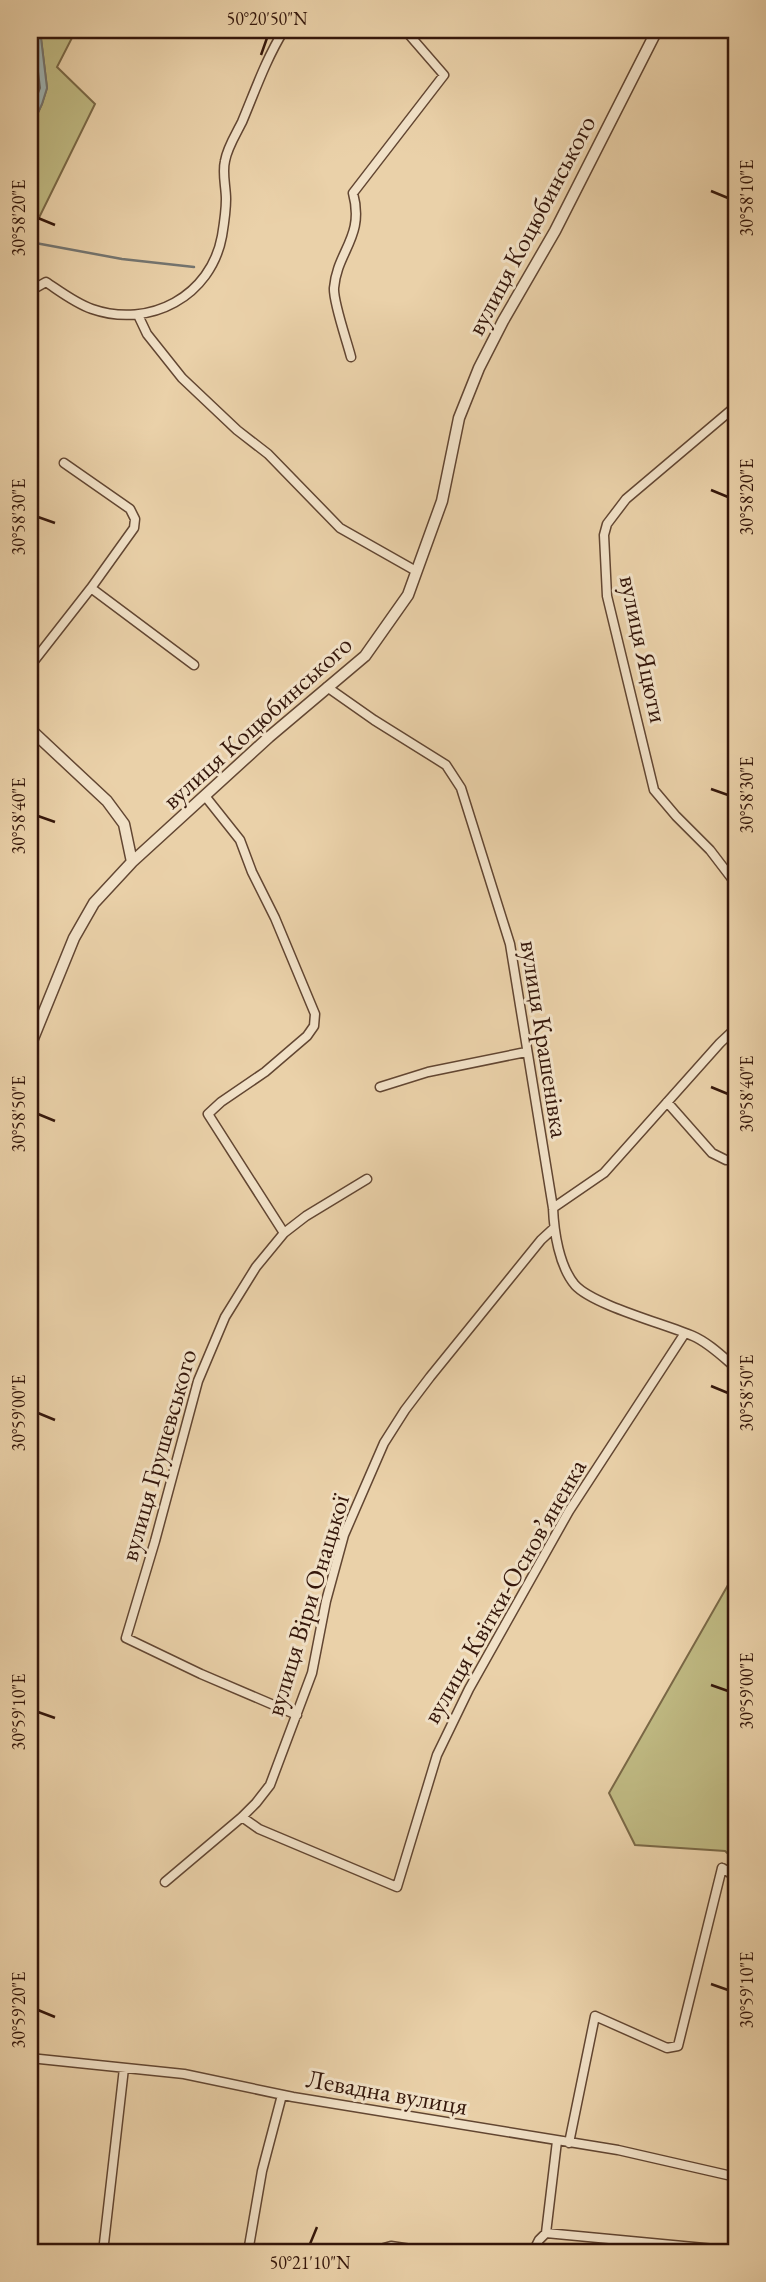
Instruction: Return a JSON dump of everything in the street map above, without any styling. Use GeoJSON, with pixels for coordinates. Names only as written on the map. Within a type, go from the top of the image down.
{"type":"FeatureCollection","features":[{"type":"Feature","properties":{"kind":"street"},"geometry":{"type":"LineString","coordinates":[[30,291],[46,282],[93,310],[138,315],[165,309],[206,276],[214,264],[222,237],[226,200],[225,162],[256,86],[284,30]]}},
{"type":"Feature","properties":{"kind":"street"},"geometry":{"type":"LineString","coordinates":[[351,357],[333,290],[356,225],[357,208],[353,193],[444,75],[405,30]]}},
{"type":"Feature","properties":{"kind":"street","name":"вулиця Коцюбинського"},"geometry":{"type":"LineString","coordinates":[[30,1046],[74,938],[94,902],[132,862],[365,656],[408,595],[442,501],[459,418],[478,368],[555,231],[657,30]]}},
{"type":"Feature","properties":{"kind":"street"},"geometry":{"type":"LineString","coordinates":[[138,315],[147,334],[182,378],[237,430],[268,454],[340,528],[416,571]]}},
{"type":"Feature","properties":{"kind":"street","name":"вулиця Яцюти"},"geometry":{"type":"LineString","coordinates":[[736,406],[626,499],[607,523],[604,535],[607,596],[654,790],[710,850],[736,884]]}},
{"type":"Feature","properties":{"kind":"street"},"geometry":{"type":"LineString","coordinates":[[30,666],[134,528],[135,519],[130,509],[64,463]]}},
{"type":"Feature","properties":{"kind":"street"},"geometry":{"type":"LineString","coordinates":[[91,588],[194,665]]}},
{"type":"Feature","properties":{"kind":"street","name":"вулиця Крашенівка"},"geometry":{"type":"LineString","coordinates":[[327,687],[373,720],[446,765],[461,788],[510,944],[554,1228],[574,1284],[584,1293],[702,1341],[736,1368]]}},
{"type":"Feature","properties":{"kind":"street"},"geometry":{"type":"LineString","coordinates":[[30,729],[107,801],[118,815],[124,824],[132,862]]}},
{"type":"Feature","properties":{"kind":"street"},"geometry":{"type":"LineString","coordinates":[[205,796],[240,840],[315,1014],[314,1026],[307,1036],[208,1115],[284,1233],[306,1216],[367,1179]]}},
{"type":"Feature","properties":{"kind":"street"},"geometry":{"type":"LineString","coordinates":[[553,1208],[604,1172],[736,1028]]}},
{"type":"Feature","properties":{"kind":"street"},"geometry":{"type":"LineString","coordinates":[[380,1087],[440,1070],[526,1052]]}},
{"type":"Feature","properties":{"kind":"street"},"geometry":{"type":"LineString","coordinates":[[667,1102],[712,1153],[726,1160],[736,1160]]}},
{"type":"Feature","properties":{"kind":"street","name":"вулиця Віри Онацької"},"geometry":{"type":"LineString","coordinates":[[165,1882],[242,1816],[270,1785],[312,1672],[326,1601],[344,1535],[384,1443],[405,1409],[430,1377],[541,1240],[554,1228]]}},
{"type":"Feature","properties":{"kind":"street","name":"вулиця Грушевського"},"geometry":{"type":"LineString","coordinates":[[284,1233],[256,1267],[225,1317],[198,1381],[126,1638],[297,1715]]}},
{"type":"Feature","properties":{"kind":"street","name":"вулиця Квітки-Основʼяненка"},"geometry":{"type":"LineString","coordinates":[[242,1816],[259,1829],[397,1887],[437,1755],[469,1689],[569,1511],[685,1333]]}},
{"type":"Feature","properties":{"kind":"street"},"geometry":{"type":"LineString","coordinates":[[569,2143],[594,2016],[667,2048],[678,2046],[729,1873]]}},
{"type":"Feature","properties":{"kind":"street","name":"Левадна вулиця"},"geometry":{"type":"LineString","coordinates":[[30,2058],[184,2074],[282,2095],[662,2159],[736,2177]]}},
{"type":"Feature","properties":{"kind":"street"},"geometry":{"type":"LineString","coordinates":[[103,2252],[124,2068]]}},
{"type":"Feature","properties":{"kind":"street"},"geometry":{"type":"LineString","coordinates":[[274,2252],[248,2250],[262,2171],[282,2095]]}},
{"type":"Feature","properties":{"kind":"street"},"geometry":{"type":"LineString","coordinates":[[533,2252],[546,2233],[557,2141]]}},
{"type":"Feature","properties":{"kind":"street"},"geometry":{"type":"LineString","coordinates":[[546,2233],[736,2251]]}},
{"type":"Feature","properties":{"kind":"street"},"geometry":{"type":"LineString","coordinates":[[375,2252],[391,2246],[431,2252]]}},
{"type":"Feature","properties":{"kind":"shaded area"},"geometry":{"type":"Polygon","coordinates":[[[40,30],[76,30],[57,67],[95,104],[30,236],[30,130],[47,88],[40,30]]]}},
{"type":"Feature","properties":{"kind":"shaded area"},"geometry":{"type":"Polygon","coordinates":[[[736,1571],[736,1861],[725,1851],[635,1845],[609,1793],[736,1571]]]}},
{"type":"Feature","properties":{"kind":"water"},"geometry":{"type":"Polygon","coordinates":[[[30,30],[40,30],[47,88],[30,130],[30,30]]]}},
{"type":"Feature","properties":{"kind":"waterway"},"geometry":{"type":"LineString","coordinates":[[30,242],[122,259],[194,267]]}}]}
